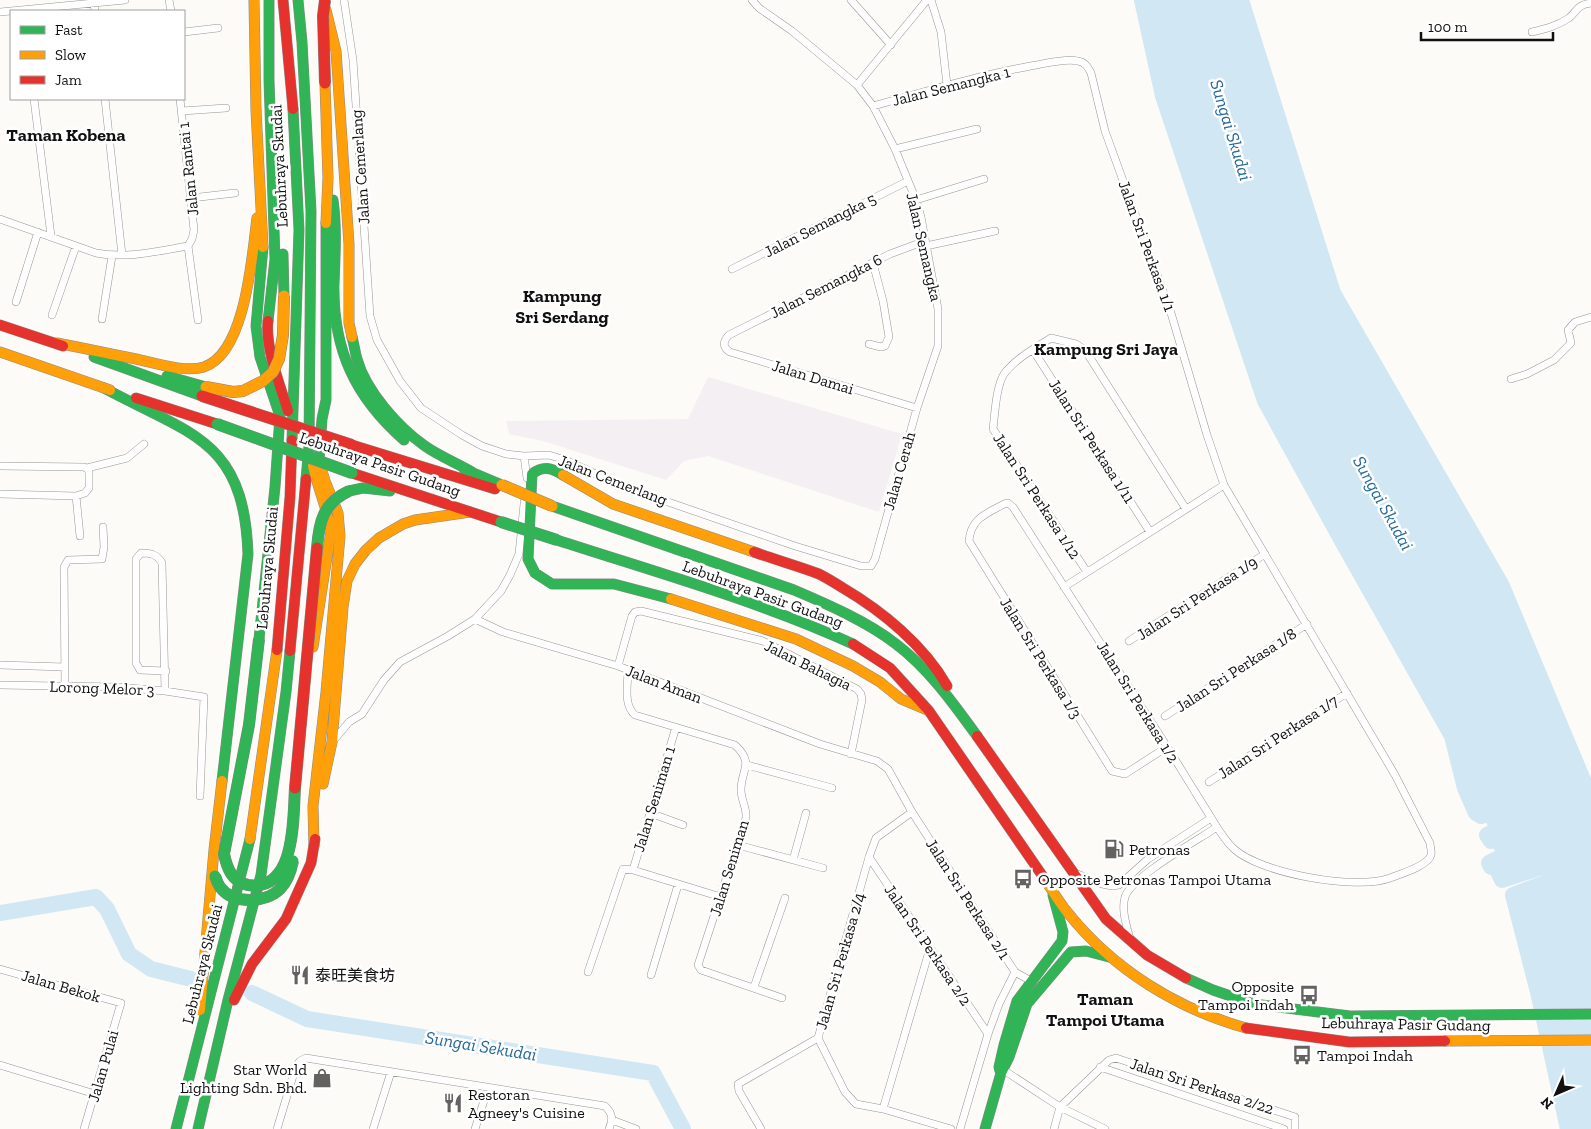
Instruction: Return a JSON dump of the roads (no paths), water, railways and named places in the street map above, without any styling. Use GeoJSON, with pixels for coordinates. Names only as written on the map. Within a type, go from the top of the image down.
{"type":"FeatureCollection","features":[{"type":"Feature","properties":{"kind":"main road"},"geometry":{"type":"LineString","coordinates":[[254,0],[254,53],[260,198],[264,239],[256,326],[260,357],[280,416],[275,487],[249,725],[224,854],[228,869],[234,878],[247,885],[257,886],[271,881],[283,869],[291,838],[318,531],[329,503],[337,496],[363,488],[417,494]]}},
{"type":"Feature","properties":{"kind":"main road"},"geometry":{"type":"LineString","coordinates":[[269,0],[269,70],[275,259],[268,328],[270,349],[287,403],[292,434]]}},
{"type":"Feature","properties":{"kind":"main road"},"geometry":{"type":"LineString","coordinates":[[204,392],[243,391],[263,381],[273,372],[279,359],[283,335],[281,177],[269,0]]}},
{"type":"Feature","properties":{"kind":"main road","name":"Lebuhraya Skudai"},"geometry":{"type":"LineString","coordinates":[[176,1129],[249,840],[275,671],[290,498],[299,230],[291,79],[283,0]]}},
{"type":"Feature","properties":{"kind":"main road","name":"Lebuhraya Skudai"},"geometry":{"type":"LineString","coordinates":[[198,1129],[224,1018],[262,875],[286,692],[308,446],[311,210],[298,0]]}},
{"type":"Feature","properties":{"kind":"main road"},"geometry":{"type":"LineString","coordinates":[[324,0],[328,178],[326,201],[335,314],[345,362],[354,382],[367,402],[395,433],[437,460],[472,472]]}},
{"type":"Feature","properties":{"kind":"main road"},"geometry":{"type":"LineString","coordinates":[[324,0],[336,52],[349,244],[348,323],[357,360],[376,396],[400,426],[425,446],[502,488]]}},
{"type":"Feature","properties":{"kind":"main road"},"geometry":{"type":"LineString","coordinates":[[57,343],[173,367],[190,369],[208,366],[222,355],[233,339],[240,320],[260,198]]}},
{"type":"Feature","properties":{"kind":"main road"},"geometry":{"type":"LineString","coordinates":[[314,846],[313,806],[326,692],[340,536],[338,513],[325,481],[319,458],[322,419],[326,400],[331,262]]}},
{"type":"Feature","properties":{"kind":"main road","name":"Lebuhraya Pasir Gudang"},"geometry":{"type":"LineString","coordinates":[[0,325],[204,392],[352,445],[502,488],[794,590],[827,604],[895,643],[921,666],[951,700],[1106,919],[1147,955],[1178,975],[1212,990],[1254,1004],[1350,1016],[1591,1014]]}},
{"type":"Feature","properties":{"kind":"main road","name":"Lebuhraya Pasir Gudang"},"geometry":{"type":"LineString","coordinates":[[0,352],[217,424],[352,473],[770,610],[857,646],[890,668],[929,711],[1081,930],[1126,969],[1172,998],[1214,1017],[1252,1030],[1349,1042],[1591,1040]]}},
{"type":"Feature","properties":{"kind":"main road"},"geometry":{"type":"LineString","coordinates":[[104,388],[190,432],[222,459],[233,476],[241,496],[247,519],[248,554],[240,648],[216,850],[215,876],[221,888],[230,895],[244,900],[257,901],[266,899],[276,893],[284,886],[293,864],[313,649],[331,531],[328,512],[317,486],[308,446]]}},
{"type":"Feature","properties":{"kind":"main road"},"geometry":{"type":"LineString","coordinates":[[929,711],[901,700],[880,682],[853,666],[796,639],[634,588],[614,584],[552,584],[535,573],[528,559],[532,474],[538,469],[545,467],[557,471],[614,504],[821,575],[867,602],[891,620],[942,677],[949,690],[951,700]]}},
{"type":"Feature","properties":{"kind":"main road"},"geometry":{"type":"LineString","coordinates":[[224,1018],[252,964],[286,919],[310,863],[318,809],[332,742],[347,581],[355,564],[379,538],[403,524],[415,520],[470,512]]}},
{"type":"Feature","properties":{"kind":"main road"},"geometry":{"type":"LineString","coordinates":[[197,1048],[214,850],[248,554]]}},
{"type":"Feature","properties":{"kind":"main road"},"geometry":{"type":"LineString","coordinates":[[985,1129],[1017,1000],[1062,941],[1063,932],[1051,889]]}},
{"type":"Feature","properties":{"kind":"main road"},"geometry":{"type":"LineString","coordinates":[[1001,1070],[1027,1004],[1071,952],[1088,951],[1113,958]]}},
{"type":"Feature","properties":{"kind":"street"},"geometry":{"type":"LineString","coordinates":[[21,0],[23,10],[95,7],[125,0]]}},
{"type":"Feature","properties":{"kind":"street","name":"Jalan Cemerlang"},"geometry":{"type":"LineString","coordinates":[[344,0],[353,60],[370,316],[377,340],[400,381],[421,408],[482,446],[506,454],[524,456],[549,455],[565,460],[622,486],[795,546],[861,566],[871,566]]}},
{"type":"Feature","properties":{"kind":"street","name":"Jalan Semangka"},"geometry":{"type":"LineString","coordinates":[[752,0],[759,8],[792,30],[856,85],[873,106],[895,149],[916,200],[938,309],[938,346],[928,377]]}},
{"type":"Feature","properties":{"kind":"street"},"geometry":{"type":"LineString","coordinates":[[850,0],[891,45]]}},
{"type":"Feature","properties":{"kind":"street"},"geometry":{"type":"LineString","coordinates":[[856,85],[927,0]]}},
{"type":"Feature","properties":{"kind":"street"},"geometry":{"type":"LineString","coordinates":[[931,0],[941,32],[947,85]]}},
{"type":"Feature","properties":{"kind":"street"},"geometry":{"type":"LineString","coordinates":[[1532,32],[1550,28],[1569,17],[1581,5],[1591,3]]}},
{"type":"Feature","properties":{"kind":"street"},"geometry":{"type":"LineString","coordinates":[[185,32],[218,28]]}},
{"type":"Feature","properties":{"kind":"street","name":"Jalan Sri Perkasa 1/1"},"geometry":{"type":"LineString","coordinates":[[1029,66],[1077,60],[1087,65],[1091,73],[1105,131],[1171,313],[1207,435],[1224,485]]}},
{"type":"Feature","properties":{"kind":"street","name":"Jalan Semangka 1"},"geometry":{"type":"LineString","coordinates":[[873,106],[947,85],[1029,66]]}},
{"type":"Feature","properties":{"kind":"street"},"geometry":{"type":"LineString","coordinates":[[34,100],[51,236]]}},
{"type":"Feature","properties":{"kind":"street"},"geometry":{"type":"LineString","coordinates":[[105,100],[122,255]]}},
{"type":"Feature","properties":{"kind":"street","name":"Jalan Rantai 1"},"geometry":{"type":"LineString","coordinates":[[180,100],[194,230],[190,242],[198,320]]}},
{"type":"Feature","properties":{"kind":"street"},"geometry":{"type":"LineString","coordinates":[[182,111],[226,108]]}},
{"type":"Feature","properties":{"kind":"street"},"geometry":{"type":"LineString","coordinates":[[895,149],[977,129]]}},
{"type":"Feature","properties":{"kind":"street"},"geometry":{"type":"LineString","coordinates":[[916,200],[984,179]]}},
{"type":"Feature","properties":{"kind":"street","name":"Jalan Semangka 5"},"geometry":{"type":"LineString","coordinates":[[732,269],[908,181]]}},
{"type":"Feature","properties":{"kind":"street"},"geometry":{"type":"LineString","coordinates":[[191,198],[235,193]]}},
{"type":"Feature","properties":{"kind":"street"},"geometry":{"type":"LineString","coordinates":[[1,221],[51,236],[96,253],[112,256],[148,253],[190,242]]}},
{"type":"Feature","properties":{"kind":"street","name":"Jalan Semangka 6"},"geometry":{"type":"LineString","coordinates":[[729,336],[890,254],[926,244],[995,231]]}},
{"type":"Feature","properties":{"kind":"street"},"geometry":{"type":"LineString","coordinates":[[16,302],[38,232]]}},
{"type":"Feature","properties":{"kind":"street"},"geometry":{"type":"LineString","coordinates":[[52,315],[76,246]]}},
{"type":"Feature","properties":{"kind":"street"},"geometry":{"type":"LineString","coordinates":[[102,318],[112,256]]}},
{"type":"Feature","properties":{"kind":"street"},"geometry":{"type":"LineString","coordinates":[[869,344],[885,346],[889,337],[883,301],[873,263]]}},
{"type":"Feature","properties":{"kind":"street"},"geometry":{"type":"LineString","coordinates":[[1511,379],[1527,374],[1554,360],[1571,343],[1568,330],[1575,322],[1591,317]]}},
{"type":"Feature","properties":{"kind":"street","name":"Jalan Damai"},"geometry":{"type":"LineString","coordinates":[[729,336],[724,340],[724,345],[730,352],[917,408]]}},
{"type":"Feature","properties":{"kind":"street","name":"Jalan Sri Perkasa 1/12"},"geometry":{"type":"LineString","coordinates":[[1087,572],[993,429],[996,401],[1003,376],[1011,366],[1051,338],[1076,344],[1085,350],[1186,509]]}},
{"type":"Feature","properties":{"kind":"street","name":"Jalan Sri Perkasa 1/11"},"geometry":{"type":"LineString","coordinates":[[1033,350],[1150,532]]}},
{"type":"Feature","properties":{"kind":"street","name":"Jalan Cerah"},"geometry":{"type":"LineString","coordinates":[[871,566],[875,559],[917,408],[928,377]]}},
{"type":"Feature","properties":{"kind":"street"},"geometry":{"type":"LineString","coordinates":[[0,466],[87,468],[127,458],[144,444]]}},
{"type":"Feature","properties":{"kind":"street"},"geometry":{"type":"LineString","coordinates":[[332,742],[349,722],[362,714],[384,680],[400,662],[475,619],[501,591],[519,554],[527,473],[524,456]]}},
{"type":"Feature","properties":{"kind":"street"},"geometry":{"type":"LineString","coordinates":[[0,494],[76,496],[85,493],[89,488],[89,470],[87,468]]}},
{"type":"Feature","properties":{"kind":"street"},"geometry":{"type":"LineString","coordinates":[[1064,587],[1224,485],[1347,693]]}},
{"type":"Feature","properties":{"kind":"street"},"geometry":{"type":"LineString","coordinates":[[76,496],[80,536]]}},
{"type":"Feature","properties":{"kind":"street","name":"Jalan Sri Perkasa 1/2"},"geometry":{"type":"LineString","coordinates":[[1008,503],[1013,506],[1217,827],[1234,849],[1249,860],[1309,878],[1363,883],[1383,880],[1426,862],[1431,854],[1430,843],[1396,775],[1347,693]]}},
{"type":"Feature","properties":{"kind":"street","name":"Jalan Sri Perkasa 1/3"},"geometry":{"type":"LineString","coordinates":[[1008,503],[977,521],[970,531],[969,541],[1112,771],[1125,774],[1167,747]]}},
{"type":"Feature","properties":{"kind":"street"},"geometry":{"type":"LineString","coordinates":[[66,686],[64,566],[68,560],[102,559],[104,554],[103,527]]}},
{"type":"Feature","properties":{"kind":"street"},"geometry":{"type":"LineString","coordinates":[[165,691],[166,671],[162,564],[156,556],[150,553],[141,553],[136,559],[136,663],[140,670],[166,671]]}},
{"type":"Feature","properties":{"kind":"street","name":"Jalan Sri Perkasa 1/9"},"geometry":{"type":"LineString","coordinates":[[1129,641],[1265,554]]}},
{"type":"Feature","properties":{"kind":"street","name":"Jalan Bahagia"},"geometry":{"type":"LineString","coordinates":[[618,666],[632,616],[635,612],[641,611],[763,641],[857,689],[861,694],[862,700],[851,754]]}},
{"type":"Feature","properties":{"kind":"street","name":"Jalan Aman"},"geometry":{"type":"LineString","coordinates":[[475,619],[503,632],[618,666],[820,744],[877,761]]}},
{"type":"Feature","properties":{"kind":"street","name":"Jalan Sri Perkasa 1/8"},"geometry":{"type":"LineString","coordinates":[[1165,716],[1307,624]]}},
{"type":"Feature","properties":{"kind":"street"},"geometry":{"type":"LineString","coordinates":[[0,666],[65,667]]}},
{"type":"Feature","properties":{"kind":"street"},"geometry":{"type":"LineString","coordinates":[[628,670],[628,705],[630,711],[635,715],[735,745],[743,753],[747,765],[832,788]]}},
{"type":"Feature","properties":{"kind":"street","name":"Lorong Melor 3"},"geometry":{"type":"LineString","coordinates":[[0,685],[165,691],[204,697],[200,796]]}},
{"type":"Feature","properties":{"kind":"street","name":"Jalan Sri Perkasa 1/7"},"geometry":{"type":"LineString","coordinates":[[1209,782],[1347,693]]}},
{"type":"Feature","properties":{"kind":"street","name":"Jalan Seniman 1"},"geometry":{"type":"LineString","coordinates":[[633,870],[676,727]]}},
{"type":"Feature","properties":{"kind":"street","name":"Jalan Sri Perkasa 2/1"},"geometry":{"type":"LineString","coordinates":[[877,761],[888,769],[912,812],[1015,972],[1031,981]]}},
{"type":"Feature","properties":{"kind":"street","name":"Jalan Seniman"},"geometry":{"type":"LineString","coordinates":[[747,765],[742,780],[741,792],[746,810],[746,818],[698,965],[699,968],[782,998]]}},
{"type":"Feature","properties":{"kind":"street","name":"Jalan Sri Perkasa 2/4"},"geometry":{"type":"LineString","coordinates":[[761,1129],[739,1091],[738,1084],[818,1038],[876,838],[912,812]]}},
{"type":"Feature","properties":{"kind":"street"},"geometry":{"type":"LineString","coordinates":[[650,813],[683,825]]}},
{"type":"Feature","properties":{"kind":"street"},"geometry":{"type":"LineString","coordinates":[[792,860],[806,813]]}},
{"type":"Feature","properties":{"kind":"street"},"geometry":{"type":"LineString","coordinates":[[1072,873],[1085,876],[1102,884],[1119,885],[1148,859],[1211,818]]}},
{"type":"Feature","properties":{"kind":"street"},"geometry":{"type":"LineString","coordinates":[[1131,942],[1125,920],[1124,907],[1128,891],[1162,862],[1217,827]]}},
{"type":"Feature","properties":{"kind":"street"},"geometry":{"type":"LineString","coordinates":[[738,845],[823,868]]}},
{"type":"Feature","properties":{"kind":"street","name":"Jalan Sri Perkasa 2/2"},"geometry":{"type":"LineString","coordinates":[[869,857],[988,1034]]}},
{"type":"Feature","properties":{"kind":"street"},"geometry":{"type":"LineString","coordinates":[[588,972],[624,868],[721,897]]}},
{"type":"Feature","properties":{"kind":"street"},"geometry":{"type":"LineString","coordinates":[[651,975],[678,885]]}},
{"type":"Feature","properties":{"kind":"street"},"geometry":{"type":"LineString","coordinates":[[754,987],[785,898]]}},
{"type":"Feature","properties":{"kind":"street"},"geometry":{"type":"LineString","coordinates":[[883,1109],[930,948]]}},
{"type":"Feature","properties":{"kind":"street","name":"Jalan Bekok"},"geometry":{"type":"LineString","coordinates":[[0,969],[121,1002]]}},
{"type":"Feature","properties":{"kind":"street","name":"Jalan Sri Perkasa 2/2"},"geometry":{"type":"LineString","coordinates":[[960,1129],[998,1004],[1015,972]]}},
{"type":"Feature","properties":{"kind":"street","name":"Jalan Pulai"},"geometry":{"type":"LineString","coordinates":[[84,1129],[121,1002]]}},
{"type":"Feature","properties":{"kind":"street"},"geometry":{"type":"LineString","coordinates":[[818,1038],[845,1092],[856,1104],[883,1109],[951,1129]]}},
{"type":"Feature","properties":{"kind":"street"},"geometry":{"type":"LineString","coordinates":[[277,1129],[296,1066],[306,1058],[605,1106],[611,1112],[612,1120],[609,1129]]}},
{"type":"Feature","properties":{"kind":"street","name":"Jalan Sri Perkasa 2/22"},"geometry":{"type":"LineString","coordinates":[[1100,1067],[1109,1060],[1116,1058],[1295,1117],[1295,1129]]}},
{"type":"Feature","properties":{"kind":"street"},"geometry":{"type":"LineString","coordinates":[[0,1065],[94,1094]]}},
{"type":"Feature","properties":{"kind":"street"},"geometry":{"type":"LineString","coordinates":[[1054,1129],[1060,1107],[1084,1086],[1100,1067],[1284,1129]]}},
{"type":"Feature","properties":{"kind":"street"},"geometry":{"type":"LineString","coordinates":[[1001,1070],[1060,1107],[1104,1129]]}},
{"type":"Feature","properties":{"kind":"street"},"geometry":{"type":"LineString","coordinates":[[373,1129],[391,1072]]}},
{"type":"Feature","properties":{"kind":"street"},"geometry":{"type":"LineString","coordinates":[[475,1129],[488,1088]]}},
{"type":"Feature","properties":{"kind":"street"},"geometry":{"type":"LineString","coordinates":[[612,1120],[636,1129]]}},
{"type":"Feature","properties":{"kind":"water","name":"Sungai Skudai"},"geometry":{"type":"Polygon","coordinates":[[[1142,0],[1241,0],[1333,293],[1502,586],[1591,799],[1591,1129],[1568,1129],[1538,992],[1513,895],[1553,880],[1548,865],[1502,880],[1495,865],[1491,867],[1489,863],[1504,855],[1501,845],[1505,843],[1502,836],[1491,841],[1487,835],[1499,829],[1491,815],[1487,813],[1481,816],[1476,813],[1465,788],[1452,736],[1265,401],[1163,96],[1142,0]]]}},
{"type":"Feature","properties":{"kind":"waterway"},"geometry":{"type":"LineString","coordinates":[[1142,0],[1163,96],[1265,401],[1452,736],[1465,788],[1476,813],[1481,816],[1487,813],[1491,815],[1499,830],[1487,835],[1491,841],[1502,836],[1505,843],[1501,845],[1505,855],[1489,863],[1491,867],[1495,865],[1502,880],[1548,865],[1553,880],[1513,895],[1538,992],[1568,1129]]}},
{"type":"Feature","properties":{"kind":"waterway"},"geometry":{"type":"LineString","coordinates":[[1241,0],[1333,293],[1502,586],[1591,799]]}},
{"type":"Feature","properties":{"kind":"waterway","name":"Sungai Sekudai"},"geometry":{"type":"LineString","coordinates":[[0,913],[96,897],[107,909],[129,954],[151,969],[191,979]]}},
{"type":"Feature","properties":{"kind":"waterway","name":"Sungai Sekudai"},"geometry":{"type":"LineString","coordinates":[[252,993],[307,1019],[653,1073],[683,1129]]}},
{"type":"Feature","properties":{"kind":"place","name":"Petronas"},"geometry":{"type":"Point","coordinates":[1114,849]}},
{"type":"Feature","properties":{"kind":"place","name":"Opposite Petronas Tampoi Utama"},"geometry":{"type":"Point","coordinates":[1023,879]}},
{"type":"Feature","properties":{"kind":"place","name":"泰旺美食坊"},"geometry":{"type":"Point","coordinates":[300,975]}},
{"type":"Feature","properties":{"kind":"place","name":"Opposite Tampoi Indah"},"geometry":{"type":"Point","coordinates":[1309,995]}},
{"type":"Feature","properties":{"kind":"place","name":"Tampoi Indah"},"geometry":{"type":"Point","coordinates":[1302,1055]}},
{"type":"Feature","properties":{"kind":"place","name":"Star World Lighting Sdn. Bhd."},"geometry":{"type":"Point","coordinates":[322,1078]}},
{"type":"Feature","properties":{"kind":"place","name":"Restoran Agneey's Cuisine"},"geometry":{"type":"Point","coordinates":[453,1103]}},
{"type":"Feature","properties":{"kind":"district","name":"Taman Kobena"},"geometry":{"type":"Point","coordinates":[66,135]}},
{"type":"Feature","properties":{"kind":"district","name":"Kampung Sri Serdang"},"geometry":{"type":"Point","coordinates":[562,306]}},
{"type":"Feature","properties":{"kind":"district","name":"Kampung Sri Jaya"},"geometry":{"type":"Point","coordinates":[1106,349]}},
{"type":"Feature","properties":{"kind":"district","name":"Taman Tampoi Utama"},"geometry":{"type":"Point","coordinates":[1105,1009]}}]}
